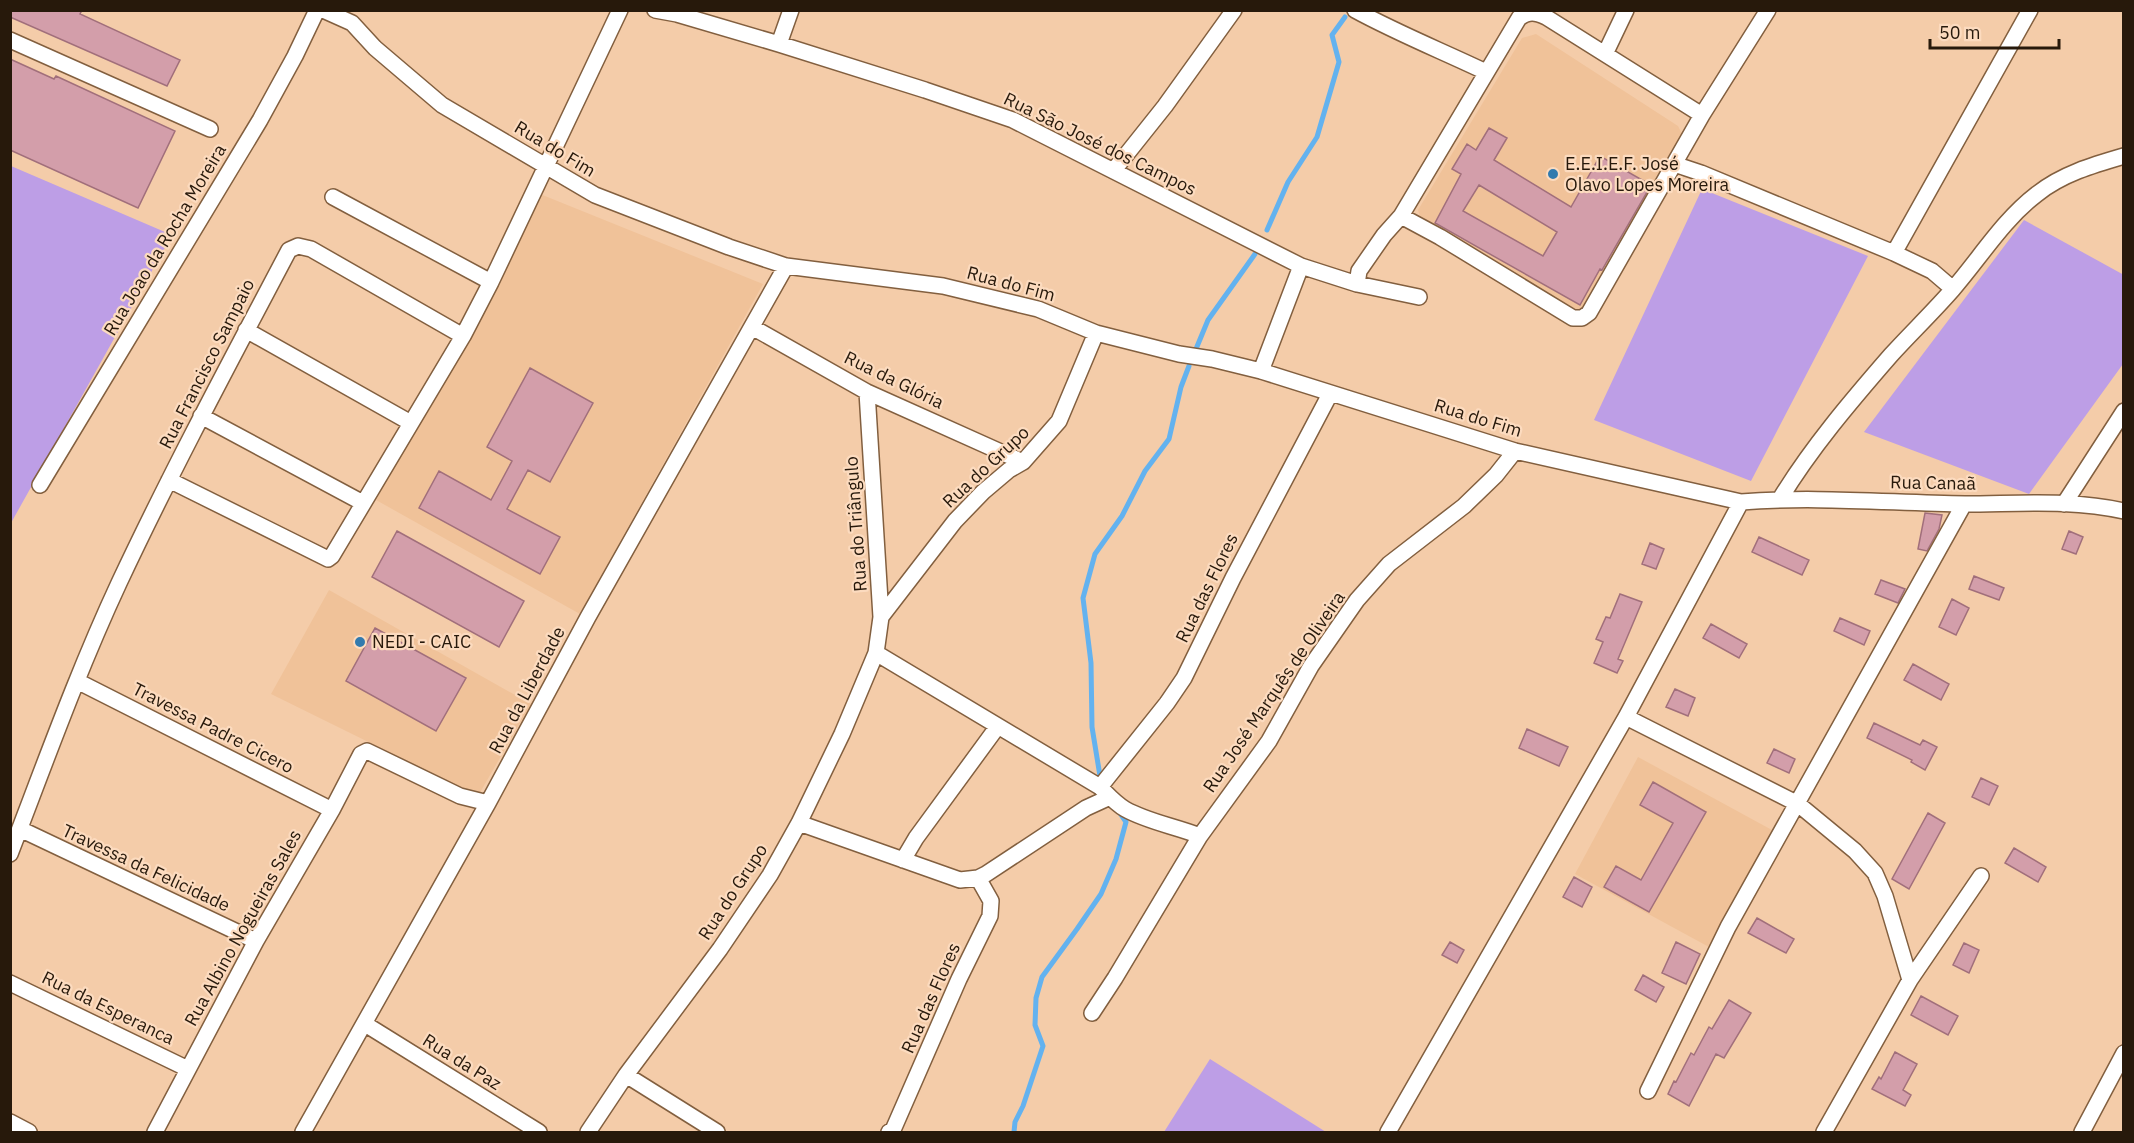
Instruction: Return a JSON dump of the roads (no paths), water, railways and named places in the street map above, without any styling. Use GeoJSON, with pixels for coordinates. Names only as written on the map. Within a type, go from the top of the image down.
{"type":"FeatureCollection","features":[{"type":"Feature","properties":{"kind":"street","name":"Rua Joao da Rocha Moreira"},"geometry":{"type":"LineString","coordinates":[[40,485],[260,120],[317,10]]}},
{"type":"Feature","properties":{"kind":"street"},"geometry":{"type":"LineString","coordinates":[[323,10],[354,16]]}},
{"type":"Feature","properties":{"kind":"street"},"geometry":{"type":"LineString","coordinates":[[169,480],[328,559],[332,556],[463,336],[620,10]]}},
{"type":"Feature","properties":{"kind":"street","name":"Rua São José dos Campos"},"geometry":{"type":"LineString","coordinates":[[655,10],[677,14],[779,44],[1013,120],[1301,266],[1357,284],[1419,297]]}},
{"type":"Feature","properties":{"kind":"street"},"geometry":{"type":"LineString","coordinates":[[779,44],[791,10]]}},
{"type":"Feature","properties":{"kind":"street"},"geometry":{"type":"LineString","coordinates":[[1114,170],[1165,106],[1234,10]]}},
{"type":"Feature","properties":{"kind":"street"},"geometry":{"type":"LineString","coordinates":[[1355,10],[1390,29],[1431,45],[1486,72]]}},
{"type":"Feature","properties":{"kind":"street"},"geometry":{"type":"LineString","coordinates":[[1605,54],[1626,10]]}},
{"type":"Feature","properties":{"kind":"street"},"geometry":{"type":"LineString","coordinates":[[1401,216],[1440,237],[1573,318],[1581,318],[1589,313],[1702,115],[1768,10]]}},
{"type":"Feature","properties":{"kind":"street"},"geometry":{"type":"LineString","coordinates":[[1894,253],[2030,10]]}},
{"type":"Feature","properties":{"kind":"street"},"geometry":{"type":"LineString","coordinates":[[1357,284],[1359,271],[1384,235],[1401,216],[1519,18],[1527,13],[1536,13],[1546,17],[1702,115]]}},
{"type":"Feature","properties":{"kind":"street","name":"Rua do Fim"},"geometry":{"type":"LineString","coordinates":[[354,16],[375,48],[442,105],[595,195],[669,225],[786,266],[943,286],[1038,309],[1096,333],[1179,354],[1212,359],[1261,371],[1515,451],[1741,502]]}},
{"type":"Feature","properties":{"kind":"street"},"geometry":{"type":"LineString","coordinates":[[10,40],[210,129]]}},
{"type":"Feature","properties":{"kind":"street"},"geometry":{"type":"LineString","coordinates":[[1780,499],[1816,445],[1891,355],[1953,289],[1992,240],[2035,195],[2056,180],[2124,156]]}},
{"type":"Feature","properties":{"kind":"street"},"geometry":{"type":"LineString","coordinates":[[1674,164],[1894,253],[1932,271],[1953,289]]}},
{"type":"Feature","properties":{"kind":"street"},"geometry":{"type":"LineString","coordinates":[[333,197],[491,282]]}},
{"type":"Feature","properties":{"kind":"street","name":"Rua Francisco Sampaio"},"geometry":{"type":"LineString","coordinates":[[10,854],[77,681],[119,585],[201,416],[289,250],[298,246],[310,249],[463,336]]}},
{"type":"Feature","properties":{"kind":"street","name":"Rua da Liberdade"},"geometry":{"type":"LineString","coordinates":[[303,1132],[488,803],[588,617],[786,266]]}},
{"type":"Feature","properties":{"kind":"street"},"geometry":{"type":"LineString","coordinates":[[1261,371],[1301,266]]}},
{"type":"Feature","properties":{"kind":"street","name":"Rua da Glória"},"geometry":{"type":"LineString","coordinates":[[752,327],[867,392],[1023,462]]}},
{"type":"Feature","properties":{"kind":"street"},"geometry":{"type":"LineString","coordinates":[[246,330],[411,423]]}},
{"type":"Feature","properties":{"kind":"street","name":"Rua do Grupo"},"geometry":{"type":"LineString","coordinates":[[881,617],[955,521],[983,492],[1009,470],[1023,462],[1059,421],[1096,333]]}},
{"type":"Feature","properties":{"kind":"street","name":"Rua do Triângulo"},"geometry":{"type":"LineString","coordinates":[[867,392],[881,617],[876,653]]}},
{"type":"Feature","properties":{"kind":"street","name":"Rua das Flores"},"geometry":{"type":"LineString","coordinates":[[1105,792],[1184,678],[1329,394]]}},
{"type":"Feature","properties":{"kind":"street"},"geometry":{"type":"LineString","coordinates":[[2064,504],[2124,411]]}},
{"type":"Feature","properties":{"kind":"street"},"geometry":{"type":"LineString","coordinates":[[201,416],[363,502]]}},
{"type":"Feature","properties":{"kind":"street","name":"Rua José Marquês de Oliveira"},"geometry":{"type":"LineString","coordinates":[[1092,1013],[1200,836],[1269,741],[1311,666],[1357,600],[1389,564],[1478,494],[1515,451]]}},
{"type":"Feature","properties":{"kind":"street","name":"Rua Canaã"},"geometry":{"type":"LineString","coordinates":[[1741,502],[1780,499],[2064,504],[2124,511]]}},
{"type":"Feature","properties":{"kind":"street"},"geometry":{"type":"LineString","coordinates":[[1388,1132],[1626,717],[1741,502]]}},
{"type":"Feature","properties":{"kind":"street"},"geometry":{"type":"LineString","coordinates":[[1648,1091],[1728,927],[1964,504]]}},
{"type":"Feature","properties":{"kind":"street"},"geometry":{"type":"LineString","coordinates":[[876,653],[1105,792],[1124,808],[1158,823],[1200,836]]}},
{"type":"Feature","properties":{"kind":"street","name":"Rua do Grupo"},"geometry":{"type":"LineString","coordinates":[[588,1132],[770,875],[799,823],[842,734],[876,653]]}},
{"type":"Feature","properties":{"kind":"street","name":"Travessa Padre Cicero"},"geometry":{"type":"LineString","coordinates":[[77,681],[332,810]]}},
{"type":"Feature","properties":{"kind":"street"},"geometry":{"type":"LineString","coordinates":[[1626,717],[1798,804],[1855,851],[1875,873],[1885,896],[1910,980]]}},
{"type":"Feature","properties":{"kind":"street"},"geometry":{"type":"LineString","coordinates":[[903,860],[916,838],[998,726]]}},
{"type":"Feature","properties":{"kind":"street","name":"Rua Albino Nogueiras Sales"},"geometry":{"type":"LineString","coordinates":[[155,1132],[256,941],[332,810],[361,754],[367,751],[460,796],[488,803]]}},
{"type":"Feature","properties":{"kind":"street"},"geometry":{"type":"LineString","coordinates":[[799,823],[960,880],[978,878],[1010,859],[1095,802],[1105,792]]}},
{"type":"Feature","properties":{"kind":"street","name":"Travessa da Felicidade"},"geometry":{"type":"LineString","coordinates":[[20,830],[256,941]]}},
{"type":"Feature","properties":{"kind":"street"},"geometry":{"type":"LineString","coordinates":[[1824,1132],[1910,980],[1981,876]]}},
{"type":"Feature","properties":{"kind":"street","name":"Rua das Flores"},"geometry":{"type":"LineString","coordinates":[[889,1132],[893,1130],[990,916],[991,902],[978,878]]}},
{"type":"Feature","properties":{"kind":"street","name":"Rua da Esperanca"},"geometry":{"type":"LineString","coordinates":[[10,983],[188,1069]]}},
{"type":"Feature","properties":{"kind":"street","name":"Rua da Paz"},"geometry":{"type":"LineString","coordinates":[[365,1024],[539,1132]]}},
{"type":"Feature","properties":{"kind":"street"},"geometry":{"type":"LineString","coordinates":[[2082,1132],[2124,1053]]}},
{"type":"Feature","properties":{"kind":"street"},"geometry":{"type":"LineString","coordinates":[[627,1075],[717,1132]]}},
{"type":"Feature","properties":{"kind":"street"},"geometry":{"type":"LineString","coordinates":[[10,1122],[29,1132]]}},
{"type":"Feature","properties":{"kind":"waterway"},"geometry":{"type":"LineString","coordinates":[[1267,230],[1288,182],[1317,137],[1339,62],[1332,35],[1345,17]]}},
{"type":"Feature","properties":{"kind":"waterway"},"geometry":{"type":"LineString","coordinates":[[1196,349],[1208,320],[1255,254]]}},
{"type":"Feature","properties":{"kind":"waterway"},"geometry":{"type":"LineString","coordinates":[[1100,776],[1092,727],[1091,663],[1083,598],[1095,554],[1122,516],[1145,471],[1169,439],[1181,387],[1189,366]]}},
{"type":"Feature","properties":{"kind":"waterway"},"geometry":{"type":"LineString","coordinates":[[1014,1132],[1015,1122],[1023,1106],[1043,1046],[1035,1025],[1036,998],[1042,977],[1101,894],[1116,859],[1126,822],[1118,810]]}},
{"type":"Feature","properties":{"kind":"place","name":"E.E.I.E.F. José Olavo Lopes Moreira"},"geometry":{"type":"Point","coordinates":[1553,174]}},
{"type":"Feature","properties":{"kind":"place","name":"NEDI - CAIC"},"geometry":{"type":"Point","coordinates":[360,642]}}]}
